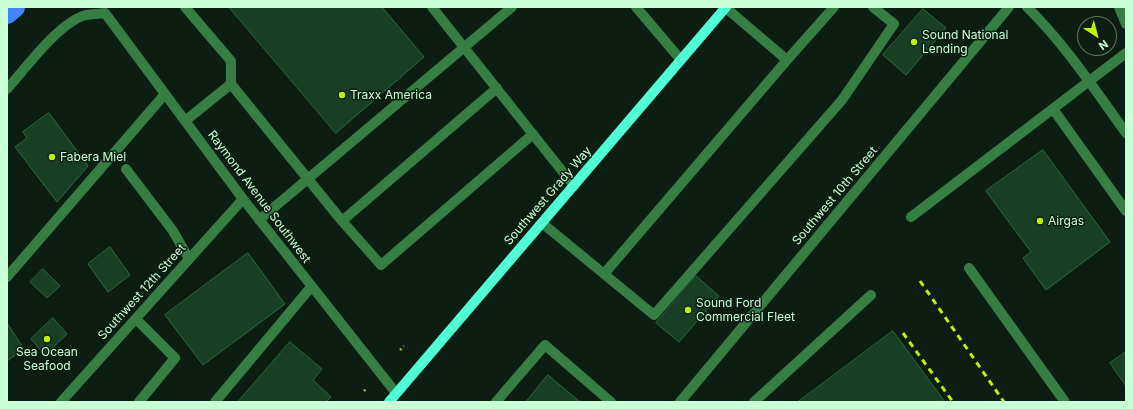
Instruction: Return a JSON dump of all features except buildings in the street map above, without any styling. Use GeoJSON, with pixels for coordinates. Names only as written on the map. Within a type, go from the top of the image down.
{"type":"FeatureCollection","features":[{"type":"Feature","properties":{"kind":"highway"},"geometry":{"type":"LineString","coordinates":[[7,13],[14,7]]}},
{"type":"Feature","properties":{"kind":"main road","name":"Southwest Grady Way"},"geometry":{"type":"LineString","coordinates":[[389,402],[726,7]]}},
{"type":"Feature","properties":{"kind":"street"},"geometry":{"type":"LineString","coordinates":[[186,7],[231,61],[231,84],[342,221],[381,265],[533,134]]}},
{"type":"Feature","properties":{"kind":"street"},"geometry":{"type":"LineString","coordinates":[[432,7],[574,186]]}},
{"type":"Feature","properties":{"kind":"street"},"geometry":{"type":"LineString","coordinates":[[259,220],[512,7]]}},
{"type":"Feature","properties":{"kind":"street"},"geometry":{"type":"LineString","coordinates":[[726,7],[787,60]]}},
{"type":"Feature","properties":{"kind":"street"},"geometry":{"type":"LineString","coordinates":[[604,274],[834,7]]}},
{"type":"Feature","properties":{"kind":"street"},"geometry":{"type":"LineString","coordinates":[[542,223],[654,315],[842,100],[894,24],[873,7]]}},
{"type":"Feature","properties":{"kind":"street","name":"Southwest 10th Street"},"geometry":{"type":"LineString","coordinates":[[680,402],[1009,7]]}},
{"type":"Feature","properties":{"kind":"street"},"geometry":{"type":"LineString","coordinates":[[1027,7],[1047,27],[1090,82],[1126,134]]}},
{"type":"Feature","properties":{"kind":"street"},"geometry":{"type":"LineString","coordinates":[[1119,7],[1126,24]]}},
{"type":"Feature","properties":{"kind":"street"},"geometry":{"type":"LineString","coordinates":[[638,8],[681,60]]}},
{"type":"Feature","properties":{"kind":"street","name":"Raymond Avenue Southwest"},"geometry":{"type":"LineString","coordinates":[[7,89],[51,39],[67,26],[85,15],[104,13],[259,220],[396,393]]}},
{"type":"Feature","properties":{"kind":"street"},"geometry":{"type":"LineString","coordinates":[[911,217],[1090,82],[1126,53]]}},
{"type":"Feature","properties":{"kind":"street"},"geometry":{"type":"LineString","coordinates":[[185,121],[231,84]]}},
{"type":"Feature","properties":{"kind":"street"},"geometry":{"type":"LineString","coordinates":[[342,221],[497,88]]}},
{"type":"Feature","properties":{"kind":"street"},"geometry":{"type":"LineString","coordinates":[[7,278],[165,94]]}},
{"type":"Feature","properties":{"kind":"street"},"geometry":{"type":"LineString","coordinates":[[1053,109],[1126,211]]}},
{"type":"Feature","properties":{"kind":"street"},"geometry":{"type":"LineString","coordinates":[[126,169],[173,231],[189,259]]}},
{"type":"Feature","properties":{"kind":"street","name":"Southwest 12th Street"},"geometry":{"type":"LineString","coordinates":[[61,402],[243,199]]}},
{"type":"Feature","properties":{"kind":"street"},"geometry":{"type":"LineString","coordinates":[[969,268],[1065,402]]}},
{"type":"Feature","properties":{"kind":"street"},"geometry":{"type":"LineString","coordinates":[[215,402],[311,287]]}},
{"type":"Feature","properties":{"kind":"street"},"geometry":{"type":"LineString","coordinates":[[754,402],[871,295]]}},
{"type":"Feature","properties":{"kind":"street"},"geometry":{"type":"LineString","coordinates":[[136,319],[175,358],[139,402]]}},
{"type":"Feature","properties":{"kind":"street"},"geometry":{"type":"LineString","coordinates":[[496,402],[545,345],[611,402]]}},
{"type":"Feature","properties":{"kind":"path"},"geometry":{"type":"LineString","coordinates":[[400,350],[404,346]]}},
{"type":"Feature","properties":{"kind":"path"},"geometry":{"type":"LineString","coordinates":[[364,392],[366,388]]}},
{"type":"Feature","properties":{"kind":"railway"},"geometry":{"type":"LineString","coordinates":[[920,281],[1004,402]]}},
{"type":"Feature","properties":{"kind":"railway"},"geometry":{"type":"LineString","coordinates":[[903,333],[953,402]]}},
{"type":"Feature","properties":{"kind":"place","name":"Sound National Lending"},"geometry":{"type":"Point","coordinates":[914,42]}},
{"type":"Feature","properties":{"kind":"place","name":"Traxx America"},"geometry":{"type":"Point","coordinates":[342,95]}},
{"type":"Feature","properties":{"kind":"place","name":"Fabera Miel"},"geometry":{"type":"Point","coordinates":[52,157]}},
{"type":"Feature","properties":{"kind":"place","name":"Airgas"},"geometry":{"type":"Point","coordinates":[1040,221]}},
{"type":"Feature","properties":{"kind":"place","name":"Sound Ford Commercial Fleet"},"geometry":{"type":"Point","coordinates":[688,310]}},
{"type":"Feature","properties":{"kind":"place","name":"Sea Ocean Seafood"},"geometry":{"type":"Point","coordinates":[47,339]}}]}
